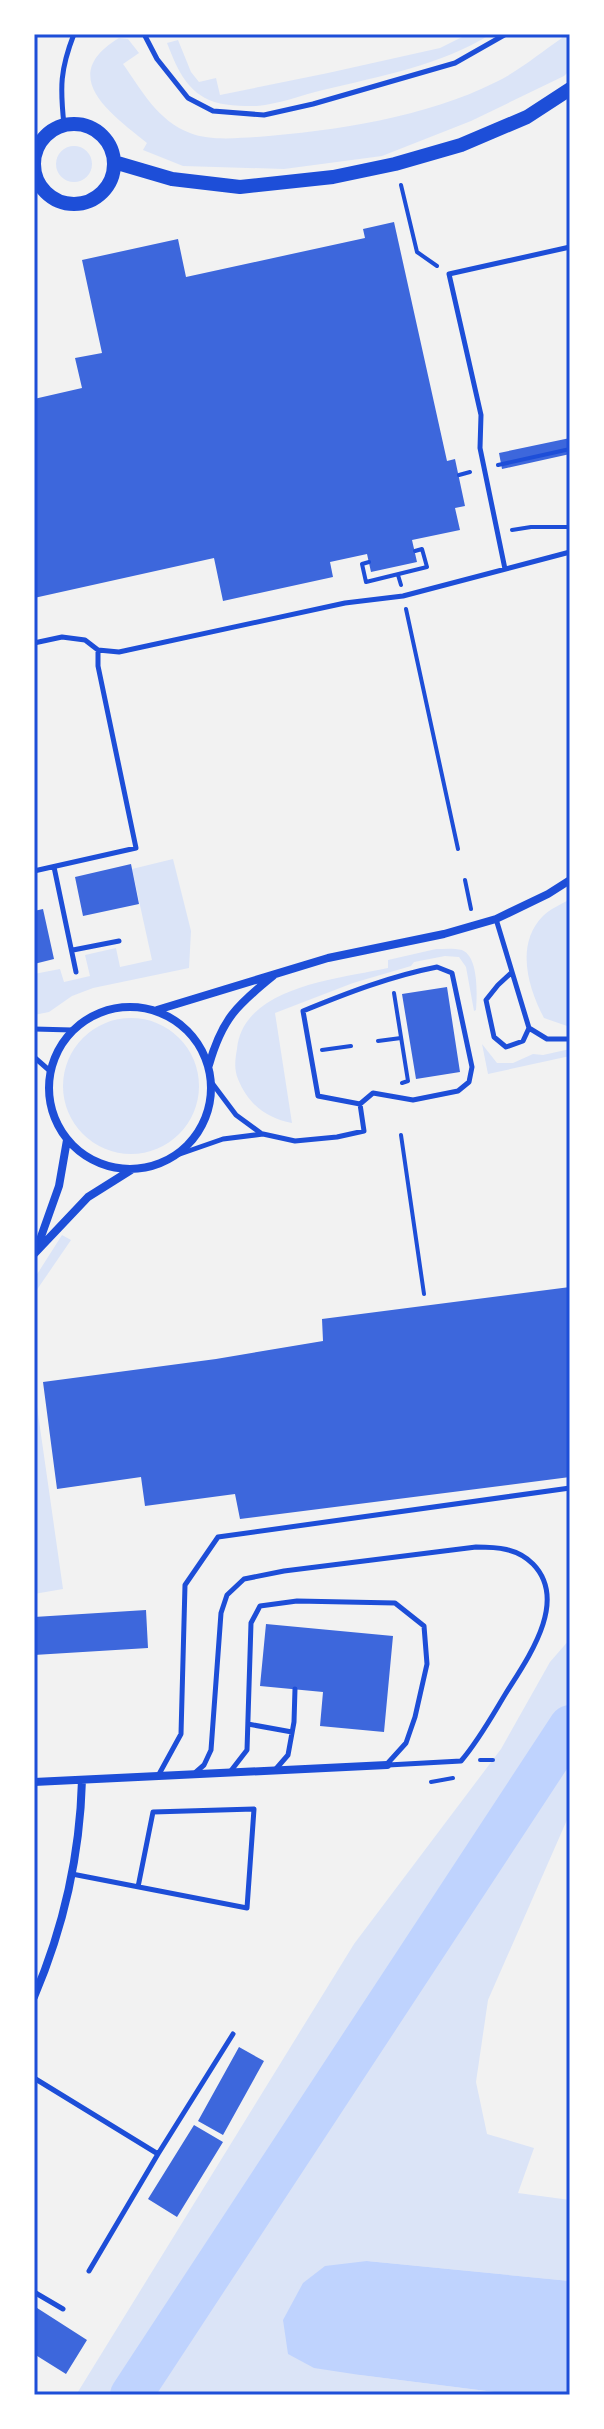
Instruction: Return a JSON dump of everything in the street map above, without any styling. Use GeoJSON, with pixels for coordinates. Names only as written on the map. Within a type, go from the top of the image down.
{"type":"FeatureCollection","features":[{"type":"Feature","properties":{"kind":"main road"},"geometry":{"type":"LineString","coordinates":[[114,162],[172,179],[240,187],[333,177],[395,164],[461,145],[527,117],[570,89]]}},
{"type":"Feature","properties":{"kind":"main road"},"geometry":{"type":"LineString","coordinates":[[64,125],[88,126],[107,140],[114,162],[113,174],[99,196],[87,202],[60,202],[40,185],[34,160],[44,137],[53,130],[64,125]]}},
{"type":"Feature","properties":{"kind":"street"},"geometry":{"type":"LineString","coordinates":[[156,1010],[328,958],[444,934],[496,919],[570,880]]}},
{"type":"Feature","properties":{"kind":"street"},"geometry":{"type":"LineString","coordinates":[[209,1065],[222,1028],[240,1003],[277,973]]}},
{"type":"Feature","properties":{"kind":"street"},"geometry":{"type":"LineString","coordinates":[[136,1006],[156,1010],[175,1019],[191,1033],[202,1048],[212,1083],[206,1118],[194,1139],[177,1155],[155,1166],[131,1170],[107,1166],[85,1156],[67,1140],[54,1119],[49,1095],[50,1071],[59,1048],[72,1030],[91,1016],[113,1008],[136,1006]]}},
{"type":"Feature","properties":{"kind":"street"},"geometry":{"type":"LineString","coordinates":[[35,1253],[59,1186],[67,1140]]}},
{"type":"Feature","properties":{"kind":"street"},"geometry":{"type":"LineString","coordinates":[[35,1253],[88,1197],[131,1170]]}},
{"type":"Feature","properties":{"kind":"street"},"geometry":{"type":"LineString","coordinates":[[34,1782],[387,1765]]}},
{"type":"Feature","properties":{"kind":"street"},"geometry":{"type":"LineString","coordinates":[[34,1997],[52,1954],[71,1874],[81,1813],[82,1780]]}},
{"type":"Feature","properties":{"kind":"lane"},"geometry":{"type":"LineString","coordinates":[[64,125],[60,93],[63,62],[74,34]]}},
{"type":"Feature","properties":{"kind":"lane"},"geometry":{"type":"LineString","coordinates":[[144,34],[157,59],[188,98],[213,111],[264,115],[455,63],[506,34]]}},
{"type":"Feature","properties":{"kind":"lane"},"geometry":{"type":"LineString","coordinates":[[505,569],[480,448],[481,415],[449,274],[570,247]]}},
{"type":"Feature","properties":{"kind":"lane"},"geometry":{"type":"LineString","coordinates":[[34,643],[62,637],[85,640],[98,650],[119,652],[345,603],[403,596],[570,552]]}},
{"type":"Feature","properties":{"kind":"lane"},"geometry":{"type":"LineString","coordinates":[[34,871],[136,848],[98,666],[98,650]]}},
{"type":"Feature","properties":{"kind":"lane"},"geometry":{"type":"LineString","coordinates":[[54,867],[76,972]]}},
{"type":"Feature","properties":{"kind":"lane"},"geometry":{"type":"LineString","coordinates":[[496,919],[529,1028],[547,1039],[570,1039]]}},
{"type":"Feature","properties":{"kind":"lane"},"geometry":{"type":"LineString","coordinates":[[72,950],[119,941]]}},
{"type":"Feature","properties":{"kind":"lane"},"geometry":{"type":"LineString","coordinates":[[437,967],[452,973],[472,1067],[469,1082],[458,1091],[413,1100],[373,1093],[360,1104],[318,1096],[303,1011],[358,988],[437,967]]}},
{"type":"Feature","properties":{"kind":"lane"},"geometry":{"type":"LineString","coordinates":[[511,973],[486,1000],[494,1037],[506,1047],[523,1041],[529,1028]]}},
{"type":"Feature","properties":{"kind":"lane"},"geometry":{"type":"LineString","coordinates":[[34,1029],[72,1030]]}},
{"type":"Feature","properties":{"kind":"lane"},"geometry":{"type":"LineString","coordinates":[[34,1057],[50,1071]]}},
{"type":"Feature","properties":{"kind":"lane"},"geometry":{"type":"LineString","coordinates":[[212,1083],[236,1115],[263,1134]]}},
{"type":"Feature","properties":{"kind":"lane"},"geometry":{"type":"LineString","coordinates":[[177,1155],[223,1139],[263,1134],[295,1141],[364,1131],[360,1104]]}},
{"type":"Feature","properties":{"kind":"lane"},"geometry":{"type":"LineString","coordinates":[[158,1776],[181,1734],[185,1585],[218,1537],[570,1488]]}},
{"type":"Feature","properties":{"kind":"lane"},"geometry":{"type":"LineString","coordinates":[[193,1774],[204,1765],[211,1750],[221,1613],[227,1595],[244,1579],[284,1571],[476,1547],[502,1547],[527,1558],[543,1575],[549,1597],[542,1627],[475,1746],[461,1761],[387,1765]]}},
{"type":"Feature","properties":{"kind":"lane"},"geometry":{"type":"LineString","coordinates":[[230,1772],[247,1750],[251,1623],[260,1606],[297,1601],[395,1603],[424,1626],[427,1664],[415,1717],[406,1743],[387,1765]]}},
{"type":"Feature","properties":{"kind":"lane"},"geometry":{"type":"LineString","coordinates":[[275,1770],[288,1755],[295,1689]]}},
{"type":"Feature","properties":{"kind":"lane"},"geometry":{"type":"LineString","coordinates":[[248,1724],[292,1732]]}},
{"type":"Feature","properties":{"kind":"lane"},"geometry":{"type":"LineString","coordinates":[[71,1874],[138,1887],[247,1908],[254,1809],[153,1812],[138,1887]]}},
{"type":"Feature","properties":{"kind":"lane"},"geometry":{"type":"LineString","coordinates":[[89,2271],[233,2034]]}},
{"type":"Feature","properties":{"kind":"lane"},"geometry":{"type":"LineString","coordinates":[[34,2078],[158,2154]]}},
{"type":"Feature","properties":{"kind":"lane"},"geometry":{"type":"LineString","coordinates":[[34,2292],[63,2309]]}},
{"type":"Feature","properties":{"kind":"path"},"geometry":{"type":"LineString","coordinates":[[401,185],[417,252],[449,274]]}},
{"type":"Feature","properties":{"kind":"path"},"geometry":{"type":"LineString","coordinates":[[459,475],[570,449]]}},
{"type":"Feature","properties":{"kind":"path"},"geometry":{"type":"LineString","coordinates":[[512,530],[570,527]]}},
{"type":"Feature","properties":{"kind":"path"},"geometry":{"type":"LineString","coordinates":[[369,562],[362,564],[366,582],[427,567],[422,549],[415,551]]}},
{"type":"Feature","properties":{"kind":"path"},"geometry":{"type":"LineString","coordinates":[[398,575],[458,849]]}},
{"type":"Feature","properties":{"kind":"path"},"geometry":{"type":"LineString","coordinates":[[465,880],[471,909]]}},
{"type":"Feature","properties":{"kind":"path"},"geometry":{"type":"LineString","coordinates":[[391,979],[408,1081]]}},
{"type":"Feature","properties":{"kind":"path"},"geometry":{"type":"LineString","coordinates":[[378,1041],[401,1038]]}},
{"type":"Feature","properties":{"kind":"path"},"geometry":{"type":"LineString","coordinates":[[311,1052],[351,1046]]}},
{"type":"Feature","properties":{"kind":"path"},"geometry":{"type":"LineString","coordinates":[[401,1135],[424,1294]]}},
{"type":"Feature","properties":{"kind":"shaded area"},"geometry":{"type":"Polygon","coordinates":[[[468,34],[491,34],[451,54],[409,69],[257,106],[220,103],[201,95],[182,76],[167,43],[178,40],[191,72],[199,82],[216,78],[220,95],[440,48],[468,34]]]}},
{"type":"Feature","properties":{"kind":"shaded area"},"geometry":{"type":"Polygon","coordinates":[[[559,34],[570,34],[570,70],[564,76],[471,121],[382,156],[284,169],[183,166],[143,150],[147,143],[106,107],[96,94],[91,80],[92,66],[101,52],[119,38],[128,39],[139,53],[123,64],[152,104],[179,128],[198,136],[215,138],[287,134],[380,120],[440,105],[496,82],[562,38],[559,34]]]}},
{"type":"Feature","properties":{"kind":"shaded area"},"geometry":{"type":"Polygon","coordinates":[[[74,146],[87,151],[92,164],[87,177],[74,182],[61,177],[56,164],[61,151],[74,146]]]}},
{"type":"Feature","properties":{"kind":"shaded area"},"geometry":{"type":"Polygon","coordinates":[[[173,859],[191,931],[189,968],[93,988],[72,996],[49,1012],[34,1015],[34,974],[60,969],[64,982],[90,976],[85,955],[116,948],[120,967],[152,960],[132,869],[173,859]]]}},
{"type":"Feature","properties":{"kind":"shaded area"},"geometry":{"type":"Polygon","coordinates":[[[570,899],[570,1027],[544,1018],[529,980],[527,953],[534,927],[543,916],[570,899]]]}},
{"type":"Feature","properties":{"kind":"shaded area"},"geometry":{"type":"Polygon","coordinates":[[[436,949],[459,949],[472,960],[476,977],[476,1010],[466,967],[459,957],[445,956],[414,962],[411,966],[353,983],[275,1013],[292,1123],[274,1118],[247,1096],[235,1068],[236,1057],[243,1028],[256,1011],[296,989],[388,968],[388,960],[436,949]]]}},
{"type":"Feature","properties":{"kind":"shaded area"},"geometry":{"type":"Polygon","coordinates":[[[131,1018],[157,1023],[179,1038],[194,1060],[199,1086],[194,1112],[179,1134],[157,1149],[131,1154],[105,1149],[83,1134],[68,1112],[63,1086],[68,1060],[83,1038],[105,1023],[131,1018]]]}},
{"type":"Feature","properties":{"kind":"shaded area"},"geometry":{"type":"Polygon","coordinates":[[[482,1044],[497,1063],[513,1063],[533,1054],[570,1049],[570,1056],[488,1074],[482,1044]]]}},
{"type":"Feature","properties":{"kind":"shaded area"},"geometry":{"type":"Polygon","coordinates":[[[62,1235],[71,1240],[34,1294],[34,1279],[62,1235]]]}},
{"type":"Feature","properties":{"kind":"shaded area"},"geometry":{"type":"Polygon","coordinates":[[[34,1386],[63,1589],[34,1594],[34,1386]]]}},
{"type":"Feature","properties":{"kind":"shaded area"},"geometry":{"type":"Polygon","coordinates":[[[570,1639],[570,1750],[533,1753],[118,2395],[76,2395],[354,1944],[501,1749],[550,1662],[570,1639]]]}},
{"type":"Feature","properties":{"kind":"shaded area"},"geometry":{"type":"Polygon","coordinates":[[[557,1761],[570,1761],[570,1813],[488,2000],[476,2082],[487,2134],[534,2148],[518,2193],[570,2200],[570,2281],[367,2261],[360,2375],[518,2395],[138,2395],[557,1761]]]}},
{"type":"Feature","properties":{"kind":"water"},"geometry":{"type":"Polygon","coordinates":[[[367,2261],[570,2281],[570,2395],[518,2395],[360,2375],[314,2368],[288,2354],[283,2320],[303,2283],[325,2266],[367,2261]]]}},
{"type":"Feature","properties":{"kind":"building"},"geometry":{"type":"Polygon","coordinates":[[[394,222],[447,461],[455,459],[465,506],[455,508],[460,530],[412,540],[417,562],[371,572],[367,554],[330,562],[333,577],[223,601],[214,558],[34,598],[34,399],[82,388],[75,358],[102,353],[82,260],[178,239],[186,277],[365,238],[363,229],[394,222]]]}},
{"type":"Feature","properties":{"kind":"building"},"geometry":{"type":"Polygon","coordinates":[[[570,438],[570,454],[502,469],[499,453],[570,438]]]}},
{"type":"Feature","properties":{"kind":"building"},"geometry":{"type":"Polygon","coordinates":[[[131,864],[139,904],[83,916],[75,877],[131,864]]]}},
{"type":"Feature","properties":{"kind":"building"},"geometry":{"type":"Polygon","coordinates":[[[43,909],[54,959],[34,964],[34,911],[43,909]]]}},
{"type":"Feature","properties":{"kind":"building"},"geometry":{"type":"Polygon","coordinates":[[[447,987],[460,1072],[416,1079],[402,994],[447,987]]]}},
{"type":"Feature","properties":{"kind":"building"},"geometry":{"type":"Polygon","coordinates":[[[570,1287],[570,1477],[240,1519],[235,1494],[145,1506],[141,1477],[57,1489],[43,1382],[323,1341],[322,1319],[570,1287]]]}},
{"type":"Feature","properties":{"kind":"building"},"geometry":{"type":"Polygon","coordinates":[[[146,1610],[148,1648],[34,1655],[34,1617],[146,1610]]]}},
{"type":"Feature","properties":{"kind":"building"},"geometry":{"type":"Polygon","coordinates":[[[266,1624],[393,1636],[384,1732],[320,1726],[323,1692],[260,1686],[266,1624]]]}},
{"type":"Feature","properties":{"kind":"building"},"geometry":{"type":"Polygon","coordinates":[[[239,2047],[264,2061],[223,2135],[198,2121],[239,2047]]]}},
{"type":"Feature","properties":{"kind":"building"},"geometry":{"type":"Polygon","coordinates":[[[194,2125],[223,2142],[177,2217],[148,2199],[194,2125]]]}},
{"type":"Feature","properties":{"kind":"building"},"geometry":{"type":"Polygon","coordinates":[[[34,2306],[87,2340],[66,2374],[34,2354],[34,2306]]]}},
{"type":"Feature","properties":{"kind":"waterway"},"geometry":{"type":"LineString","coordinates":[[131,2395],[570,1726]]}}]}
